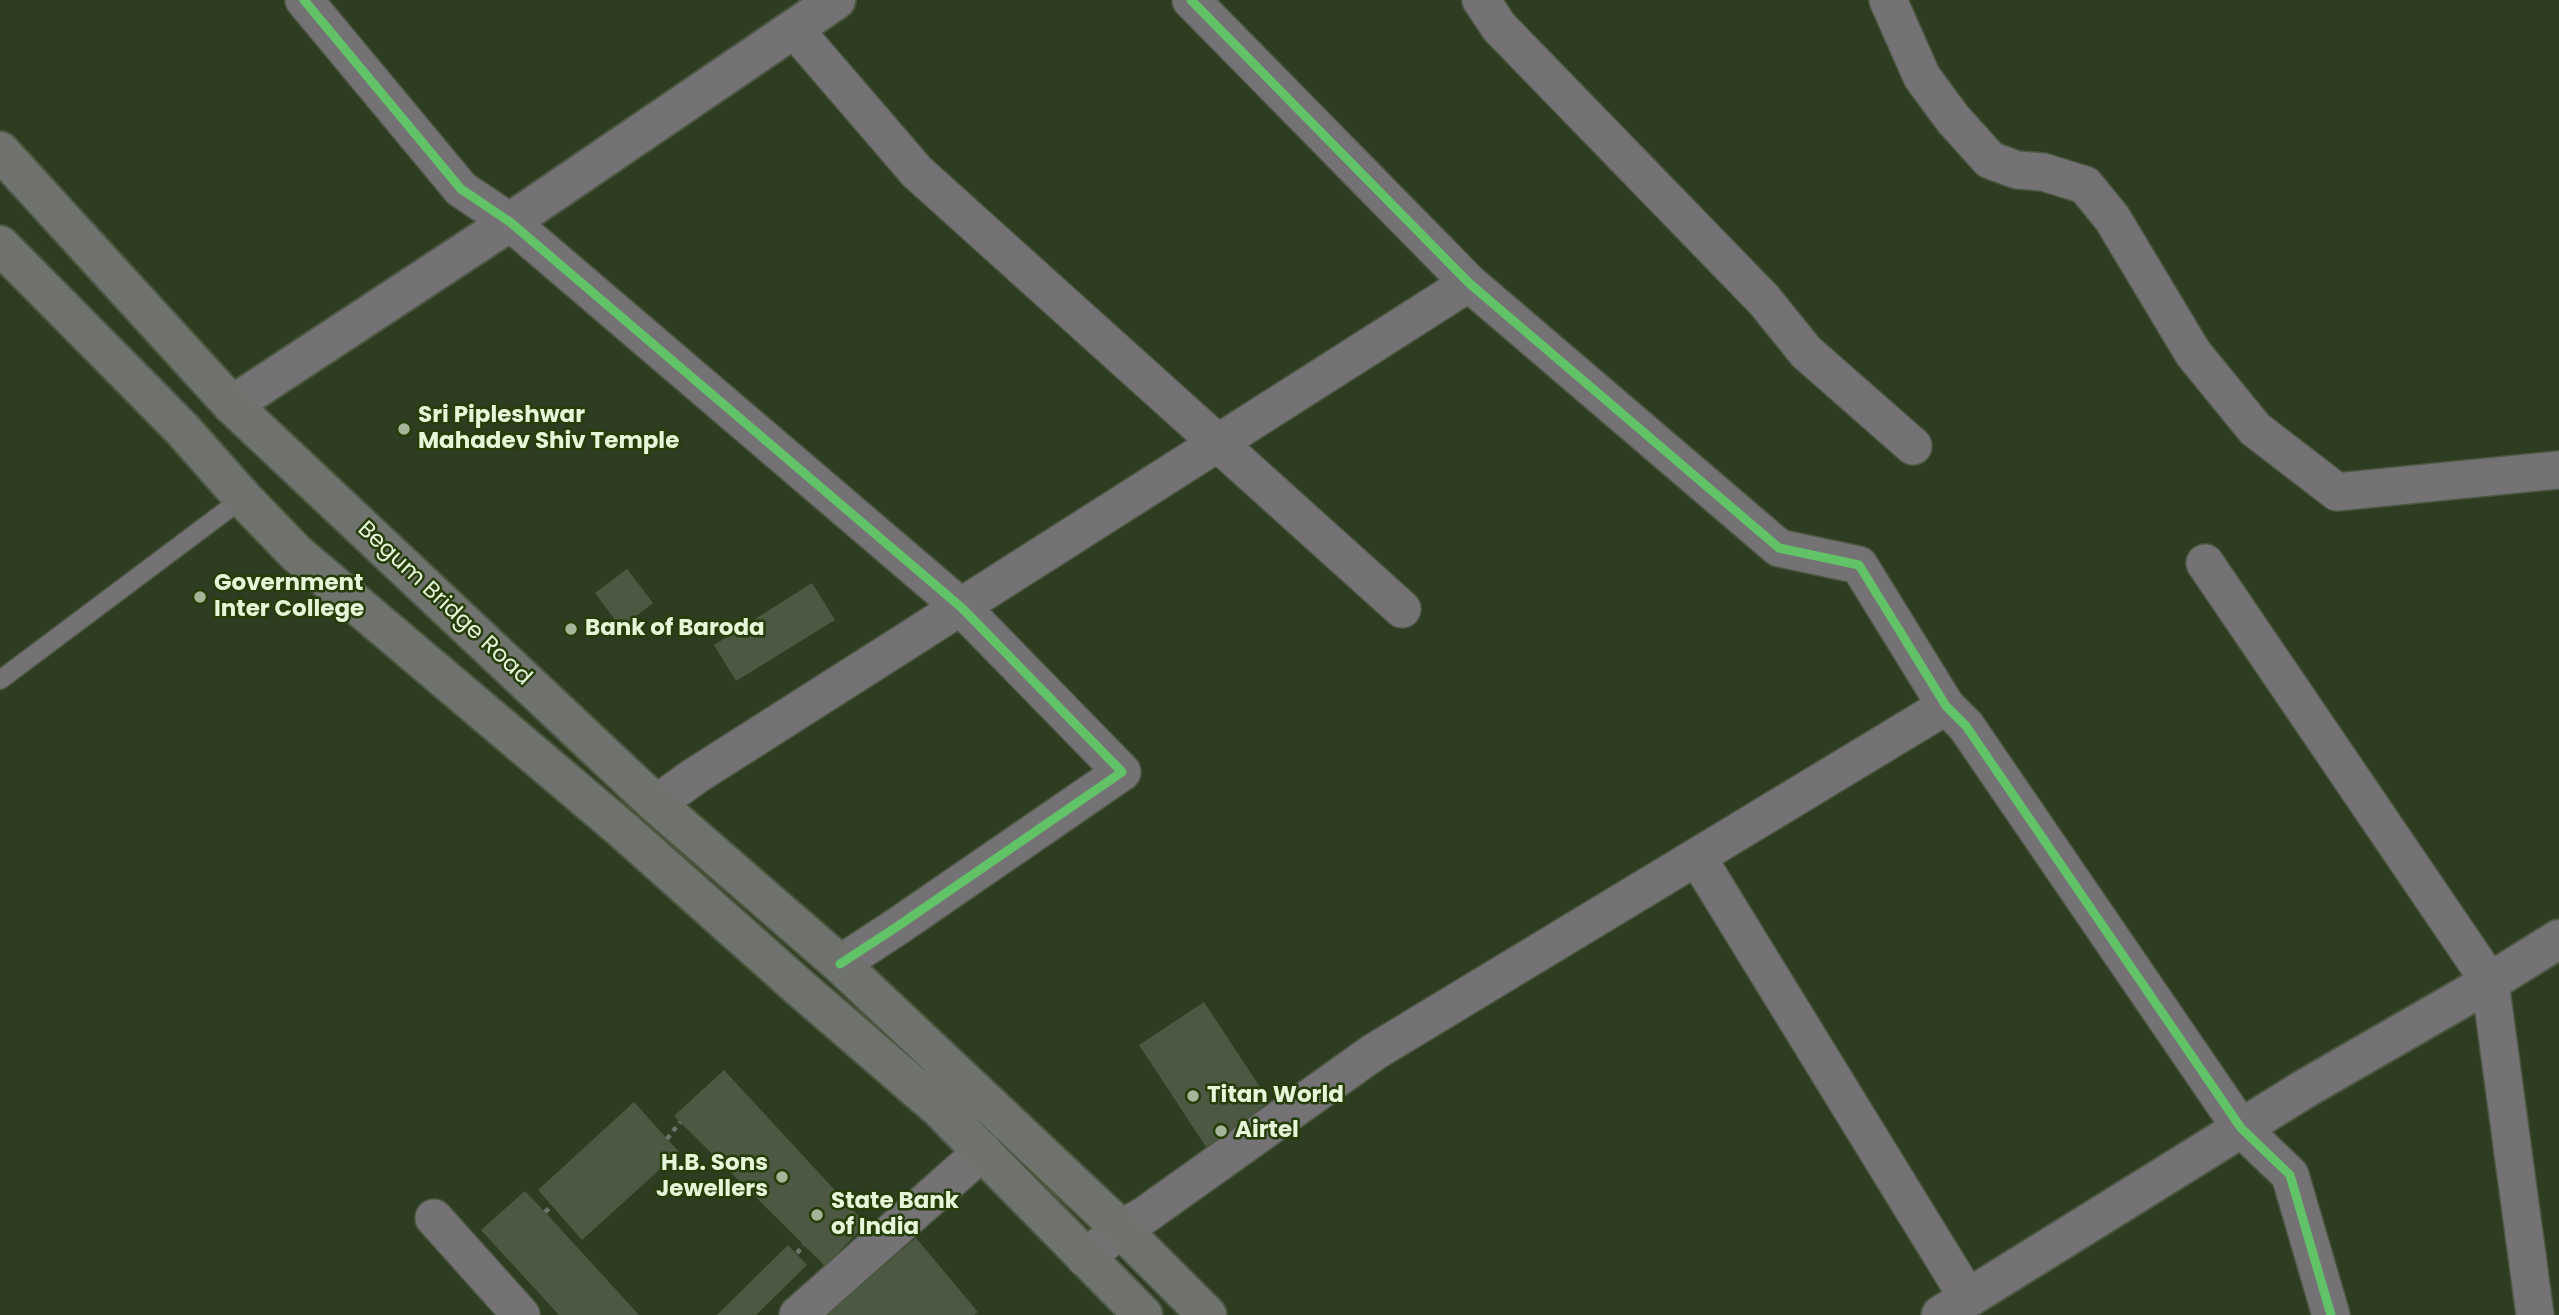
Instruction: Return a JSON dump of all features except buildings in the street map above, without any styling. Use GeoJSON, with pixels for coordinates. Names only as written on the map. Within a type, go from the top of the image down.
{"type":"FeatureCollection","features":[{"type":"Feature","properties":{"kind":"main road","name":"Begum Bridge Road"},"geometry":{"type":"LineString","coordinates":[[0,151],[232,405],[656,804],[840,964],[1121,1229],[1207,1315]]}},
{"type":"Feature","properties":{"kind":"main road"},"geometry":{"type":"LineString","coordinates":[[0,245],[182,429],[296,553],[623,830],[938,1107],[1143,1315]]}},
{"type":"Feature","properties":{"kind":"street"},"geometry":{"type":"LineString","coordinates":[[304,0],[461,189],[510,222],[962,608],[1122,772],[840,964]]}},
{"type":"Feature","properties":{"kind":"street"},"geometry":{"type":"LineString","coordinates":[[232,405],[510,222],[836,0]]}},
{"type":"Feature","properties":{"kind":"street"},"geometry":{"type":"LineString","coordinates":[[1191,0],[1469,283],[1779,548],[1859,565],[1946,706],[1966,726],[2241,1128],[2290,1175],[2331,1315]]}},
{"type":"Feature","properties":{"kind":"street"},"geometry":{"type":"LineString","coordinates":[[1481,0],[1499,27],[1764,300],[1806,352],[1913,446]]}},
{"type":"Feature","properties":{"kind":"street"},"geometry":{"type":"LineString","coordinates":[[1888,0],[1922,77],[1953,119],[1990,160],[2017,170],[2043,172],[2085,185],[2112,218],[2193,354],[2255,429],[2337,492],[2559,470]]}},
{"type":"Feature","properties":{"kind":"street"},"geometry":{"type":"LineString","coordinates":[[794,29],[917,172],[1402,610]]}},
{"type":"Feature","properties":{"kind":"street"},"geometry":{"type":"LineString","coordinates":[[656,804],[695,776],[1469,283]]}},
{"type":"Feature","properties":{"kind":"street"},"geometry":{"type":"LineString","coordinates":[[2206,563],[2490,982],[2535,1315]]}},
{"type":"Feature","properties":{"kind":"street"},"geometry":{"type":"LineString","coordinates":[[1085,1258],[1121,1229],[1145,1215],[1374,1052],[1946,706]]}},
{"type":"Feature","properties":{"kind":"street"},"geometry":{"type":"LineString","coordinates":[[1697,857],[1954,1307],[2306,1088],[2559,939]]}},
{"type":"Feature","properties":{"kind":"street"},"geometry":{"type":"LineString","coordinates":[[799,1315],[984,1152]]}},
{"type":"Feature","properties":{"kind":"street"},"geometry":{"type":"LineString","coordinates":[[434,1218],[521,1315]]}},
{"type":"Feature","properties":{"kind":"lane"},"geometry":{"type":"LineString","coordinates":[[0,680],[243,498]]}},
{"type":"Feature","properties":{"kind":"path"},"geometry":{"type":"LineString","coordinates":[[667,1139],[680,1122]]}},
{"type":"Feature","properties":{"kind":"path"},"geometry":{"type":"LineString","coordinates":[[545,1212],[552,1206]]}},
{"type":"Feature","properties":{"kind":"path"},"geometry":{"type":"LineString","coordinates":[[797,1253],[804,1245]]}},
{"type":"Feature","properties":{"kind":"cycle path"},"geometry":{"type":"LineString","coordinates":[[304,0],[461,189],[510,222],[962,608],[1122,772],[840,964]]}},
{"type":"Feature","properties":{"kind":"cycle path"},"geometry":{"type":"LineString","coordinates":[[1191,0],[1469,283],[1779,548],[1859,565],[1946,706],[1966,726],[2241,1128],[2290,1175],[2331,1315]]}},
{"type":"Feature","properties":{"kind":"place","name":"Sri Pipleshwar Mahadev Shiv Temple"},"geometry":{"type":"Point","coordinates":[404,429]}},
{"type":"Feature","properties":{"kind":"place","name":"Government Inter College"},"geometry":{"type":"Point","coordinates":[200,597]}},
{"type":"Feature","properties":{"kind":"place","name":"Bank of Baroda"},"geometry":{"type":"Point","coordinates":[571,629]}},
{"type":"Feature","properties":{"kind":"place","name":"Titan World"},"geometry":{"type":"Point","coordinates":[1193,1096]}},
{"type":"Feature","properties":{"kind":"place","name":"Airtel"},"geometry":{"type":"Point","coordinates":[1221,1131]}},
{"type":"Feature","properties":{"kind":"place","name":"H.B. Sons Jewellers"},"geometry":{"type":"Point","coordinates":[782,1177]}},
{"type":"Feature","properties":{"kind":"place","name":"State Bank of India"},"geometry":{"type":"Point","coordinates":[817,1215]}}]}
